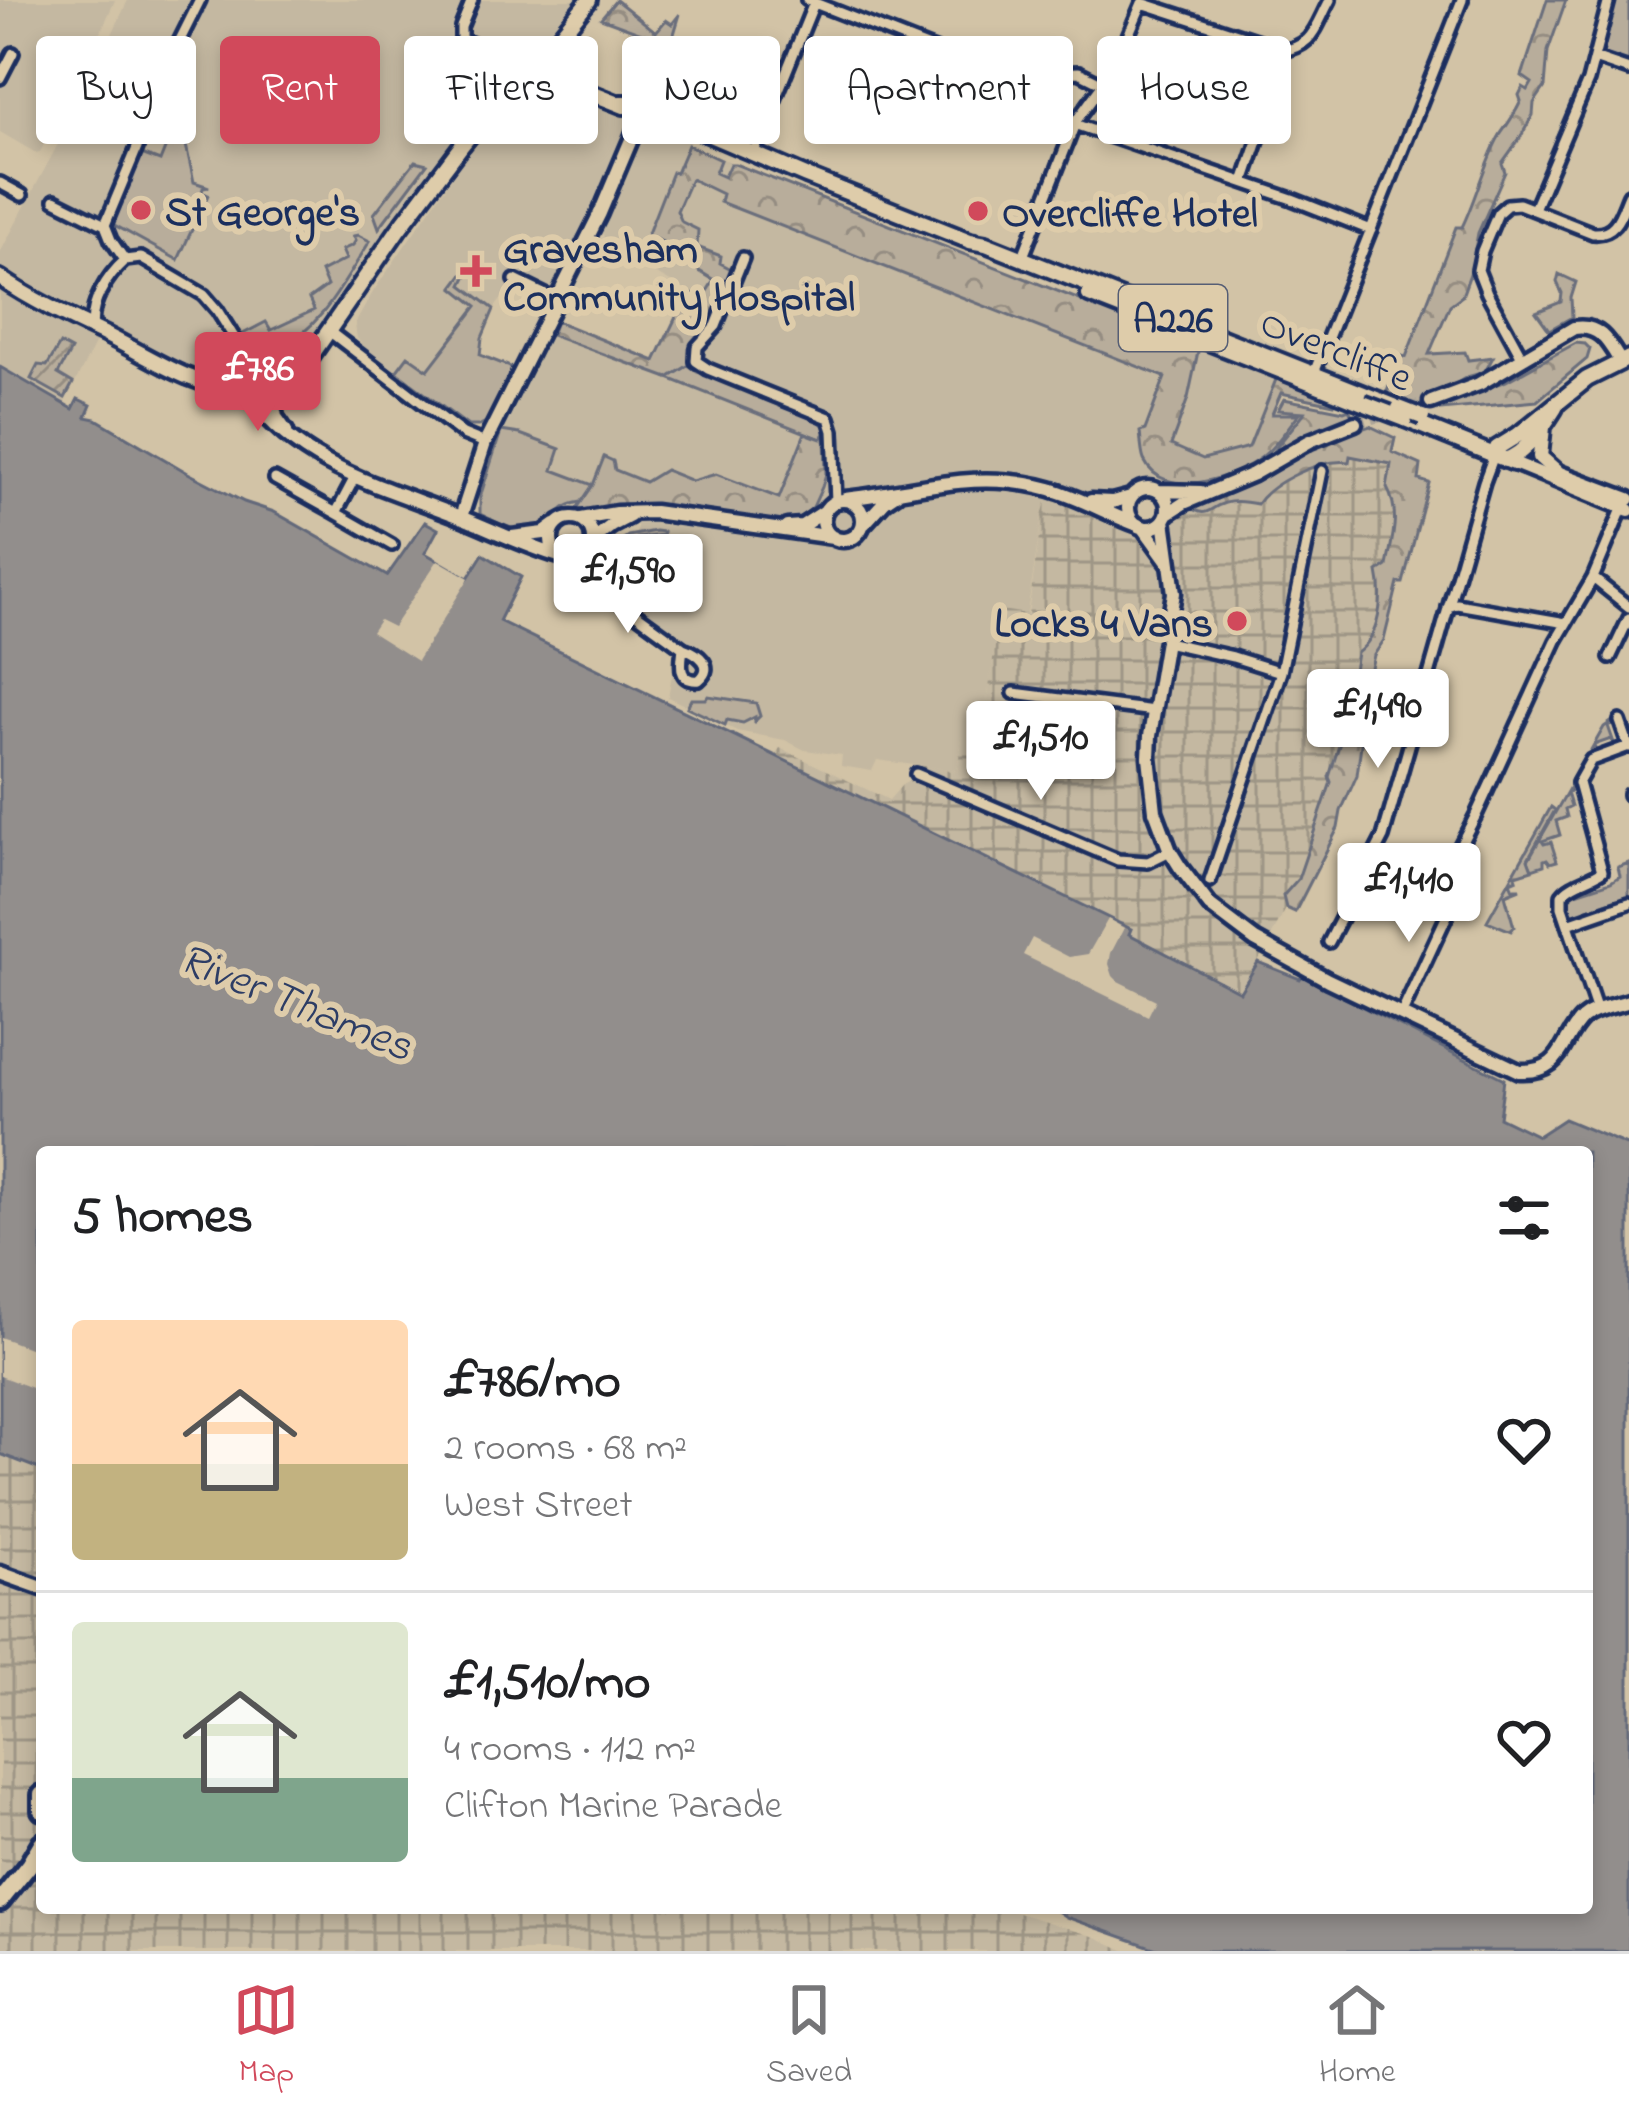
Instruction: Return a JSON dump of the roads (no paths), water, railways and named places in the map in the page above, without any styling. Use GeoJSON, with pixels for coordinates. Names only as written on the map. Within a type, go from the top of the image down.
{"type":"FeatureCollection","features":[{"type":"Feature","properties":{"kind":"highway"},"geometry":{"type":"LineString","coordinates":[[0,1901],[36,1853]]}},
{"type":"Feature","properties":{"kind":"main road"},"geometry":{"type":"LineString","coordinates":[[561,36],[589,0]]}},
{"type":"Feature","properties":{"kind":"main road"},"geometry":{"type":"LineString","coordinates":[[598,95],[620,103]]}},
{"type":"Feature","properties":{"kind":"main road"},"geometry":{"type":"LineString","coordinates":[[0,278],[62,316],[206,383],[262,400],[296,376],[464,144]]}},
{"type":"Feature","properties":{"kind":"main road","name":"Overcliffe"},"geometry":{"type":"LineString","coordinates":[[728,144],[1202,330],[1312,378],[1422,417],[1445,431]]}},
{"type":"Feature","properties":{"kind":"main road","name":"Overcliffe"},"geometry":{"type":"LineString","coordinates":[[970,241],[1006,262],[1268,366],[1312,378]]}},
{"type":"Feature","properties":{"kind":"main road","name":"Overcliffe"},"geometry":{"type":"LineString","coordinates":[[1022,259],[1060,278],[1066,286]]}},
{"type":"Feature","properties":{"kind":"main road","name":"Overcliffe"},"geometry":{"type":"LineString","coordinates":[[1202,330],[1206,336],[1265,359],[1268,366]]}},
{"type":"Feature","properties":{"kind":"main road"},"geometry":{"type":"LineString","coordinates":[[1503,457],[1587,379],[1624,360]]}},
{"type":"Feature","properties":{"kind":"main road"},"geometry":{"type":"LineString","coordinates":[[246,394],[243,374],[262,365],[277,380],[274,393]]}},
{"type":"Feature","properties":{"kind":"main road","name":"Overcliffe"},"geometry":{"type":"LineString","coordinates":[[1369,400],[1405,419],[1445,431]]}},
{"type":"Feature","properties":{"kind":"main road"},"geometry":{"type":"LineString","coordinates":[[1503,457],[1543,427],[1557,404]]}},
{"type":"Feature","properties":{"kind":"main road"},"geometry":{"type":"LineString","coordinates":[[1543,427],[1540,457],[1557,472]]}},
{"type":"Feature","properties":{"kind":"main road"},"geometry":{"type":"LineString","coordinates":[[1445,431],[1503,457]]}},
{"type":"Feature","properties":{"kind":"street"},"geometry":{"type":"LineString","coordinates":[[125,260],[105,225],[137,148],[149,100],[200,0]]}},
{"type":"Feature","properties":{"kind":"street"},"geometry":{"type":"LineString","coordinates":[[460,36],[472,0]]}},
{"type":"Feature","properties":{"kind":"street"},"geometry":{"type":"LineString","coordinates":[[1291,48],[1304,45],[1330,0]]}},
{"type":"Feature","properties":{"kind":"street"},"geometry":{"type":"LineString","coordinates":[[1312,378],[1462,0]]}},
{"type":"Feature","properties":{"kind":"street"},"geometry":{"type":"LineString","coordinates":[[1534,209],[1588,81],[1609,0]]}},
{"type":"Feature","properties":{"kind":"street"},"geometry":{"type":"LineString","coordinates":[[753,154],[811,1],[998,75],[1079,72],[1097,81]]}},
{"type":"Feature","properties":{"kind":"street"},"geometry":{"type":"LineString","coordinates":[[1128,36],[1142,3],[1243,36]]}},
{"type":"Feature","properties":{"kind":"street"},"geometry":{"type":"LineString","coordinates":[[0,78],[13,53]]}},
{"type":"Feature","properties":{"kind":"street"},"geometry":{"type":"LineString","coordinates":[[1594,58],[1629,70]]}},
{"type":"Feature","properties":{"kind":"street"},"geometry":{"type":"LineString","coordinates":[[1022,259],[1074,124],[1097,92]]}},
{"type":"Feature","properties":{"kind":"street"},"geometry":{"type":"LineString","coordinates":[[1074,124],[1371,230]]}},
{"type":"Feature","properties":{"kind":"street"},"geometry":{"type":"LineString","coordinates":[[461,517],[485,443],[600,213],[629,144]]}},
{"type":"Feature","properties":{"kind":"street"},"geometry":{"type":"LineString","coordinates":[[1244,182],[1257,144]]}},
{"type":"Feature","properties":{"kind":"street"},"geometry":{"type":"LineString","coordinates":[[0,183],[22,195]]}},
{"type":"Feature","properties":{"kind":"street"},"geometry":{"type":"LineString","coordinates":[[1523,359],[1478,268],[1500,210],[1513,203],[1600,234],[1616,225],[1629,195]]}},
{"type":"Feature","properties":{"kind":"street"},"geometry":{"type":"LineString","coordinates":[[58,204],[105,225]]}},
{"type":"Feature","properties":{"kind":"street"},"geometry":{"type":"LineString","coordinates":[[94,329],[94,308],[111,276],[125,260],[141,258],[204,295],[252,366]]}},
{"type":"Feature","properties":{"kind":"street"},"geometry":{"type":"LineString","coordinates":[[743,258],[716,326],[697,347],[697,361],[829,418],[841,500]]}},
{"type":"Feature","properties":{"kind":"street"},"geometry":{"type":"LineString","coordinates":[[515,280],[556,300]]}},
{"type":"Feature","properties":{"kind":"street"},"geometry":{"type":"LineString","coordinates":[[1431,402],[1479,384],[1574,328],[1598,331],[1624,360]]}},
{"type":"Feature","properties":{"kind":"street"},"geometry":{"type":"LineString","coordinates":[[330,332],[463,434],[485,443]]}},
{"type":"Feature","properties":{"kind":"street"},"geometry":{"type":"LineString","coordinates":[[274,393],[279,422],[299,445]]}},
{"type":"Feature","properties":{"kind":"street"},"geometry":{"type":"LineString","coordinates":[[246,394],[279,433],[355,477],[566,558],[585,556],[611,526],[636,513]]}},
{"type":"Feature","properties":{"kind":"street"},"geometry":{"type":"LineString","coordinates":[[762,526],[802,526],[841,500],[946,481],[994,480],[1033,485],[1084,500],[1140,526],[1154,527],[1208,492],[1355,423]]}},
{"type":"Feature","properties":{"kind":"street"},"geometry":{"type":"LineString","coordinates":[[1503,457],[1557,472],[1627,504]]}},
{"type":"Feature","properties":{"kind":"street"},"geometry":{"type":"LineString","coordinates":[[1503,457],[1627,504]]}},
{"type":"Feature","properties":{"kind":"street"},"geometry":{"type":"LineString","coordinates":[[1329,942],[1383,837],[1448,607],[1503,457]]}},
{"type":"Feature","properties":{"kind":"street"},"geometry":{"type":"LineString","coordinates":[[1210,881],[1281,672],[1322,471]]}},
{"type":"Feature","properties":{"kind":"street"},"geometry":{"type":"LineString","coordinates":[[335,513],[355,477]]}},
{"type":"Feature","properties":{"kind":"street"},"geometry":{"type":"LineString","coordinates":[[275,479],[392,544]]}},
{"type":"Feature","properties":{"kind":"street"},"geometry":{"type":"LineString","coordinates":[[1084,500],[1112,502],[1147,488],[1208,492]]}},
{"type":"Feature","properties":{"kind":"street"},"geometry":{"type":"LineString","coordinates":[[505,536],[544,533],[567,518],[636,513],[850,538],[903,489]]}},
{"type":"Feature","properties":{"kind":"street"},"geometry":{"type":"LineString","coordinates":[[1160,491],[1168,502],[1174,592],[1150,736],[1150,778],[1155,811],[1170,851],[1210,906],[1255,940],[1519,1071],[1535,1070],[1561,1053],[1580,1021],[1628,1002]]}},
{"type":"Feature","properties":{"kind":"street"},"geometry":{"type":"LineString","coordinates":[[1131,496],[1129,513],[1172,569]]}},
{"type":"Feature","properties":{"kind":"street"},"geometry":{"type":"LineString","coordinates":[[841,500],[860,509],[862,526]]}},
{"type":"Feature","properties":{"kind":"street"},"geometry":{"type":"LineString","coordinates":[[1371,862],[1424,889],[1439,886],[1627,504]]}},
{"type":"Feature","properties":{"kind":"street"},"geometry":{"type":"LineString","coordinates":[[825,511],[823,523],[833,537]]}},
{"type":"Feature","properties":{"kind":"street"},"geometry":{"type":"LineString","coordinates":[[580,519],[590,528],[596,569],[613,596]]}},
{"type":"Feature","properties":{"kind":"street"},"geometry":{"type":"LineString","coordinates":[[556,525],[551,538],[555,551],[683,648]]}},
{"type":"Feature","properties":{"kind":"street"},"geometry":{"type":"LineString","coordinates":[[1593,578],[1629,607]]}},
{"type":"Feature","properties":{"kind":"street"},"geometry":{"type":"LineString","coordinates":[[1448,607],[1456,604],[1566,623]]}},
{"type":"Feature","properties":{"kind":"street"},"geometry":{"type":"LineString","coordinates":[[1610,658],[1624,646],[1629,618]]}},
{"type":"Feature","properties":{"kind":"street"},"geometry":{"type":"LineString","coordinates":[[1166,642],[1281,672]]}},
{"type":"Feature","properties":{"kind":"street"},"geometry":{"type":"LineString","coordinates":[[1014,693],[1154,710]]}},
{"type":"Feature","properties":{"kind":"street"},"geometry":{"type":"LineString","coordinates":[[1597,1011],[1562,907],[1562,893],[1602,871],[1577,785],[1591,760],[1629,747],[1620,721]]}},
{"type":"Feature","properties":{"kind":"street"},"geometry":{"type":"LineString","coordinates":[[916,774],[1118,860],[1138,864],[1170,851]]}},
{"type":"Feature","properties":{"kind":"street"},"geometry":{"type":"LineString","coordinates":[[1401,1016],[1450,909],[1449,898],[1439,886]]}},
{"type":"Feature","properties":{"kind":"street"},"geometry":{"type":"LineString","coordinates":[[1568,924],[1629,903]]}},
{"type":"Feature","properties":{"kind":"street"},"geometry":{"type":"LineString","coordinates":[[0,1573],[36,1588]]}},
{"type":"Feature","properties":{"kind":"water","name":"River Thames"},"geometry":{"type":"Polygon","coordinates":[[[0,367],[73,409],[78,399],[91,405],[86,417],[244,502],[274,512],[387,576],[425,522],[438,529],[425,553],[468,578],[483,554],[521,577],[499,621],[1131,929],[1129,934],[1240,992],[1258,962],[1302,976],[1504,1079],[1499,1117],[1538,1136],[1564,1119],[1629,1146],[1629,1951],[1162,1951],[1062,1914],[1593,1914],[1593,1146],[36,1146],[36,1468],[0,1454],[0,367]]]}},
{"type":"Feature","properties":{"kind":"tunnel"},"geometry":{"type":"LineString","coordinates":[[1355,423],[1431,402]]}},
{"type":"Feature","properties":{"kind":"place","name":"St George's"},"geometry":{"type":"Point","coordinates":[141,210]}},
{"type":"Feature","properties":{"kind":"place","name":"Overcliffe Hotel"},"geometry":{"type":"Point","coordinates":[978,211]}},
{"type":"Feature","properties":{"kind":"place","name":"Gravesham Community Hospital"},"geometry":{"type":"Point","coordinates":[476,271]}},
{"type":"Feature","properties":{"kind":"place","name":"Locks 4 Vans"},"geometry":{"type":"Point","coordinates":[1237,621]}}]}
